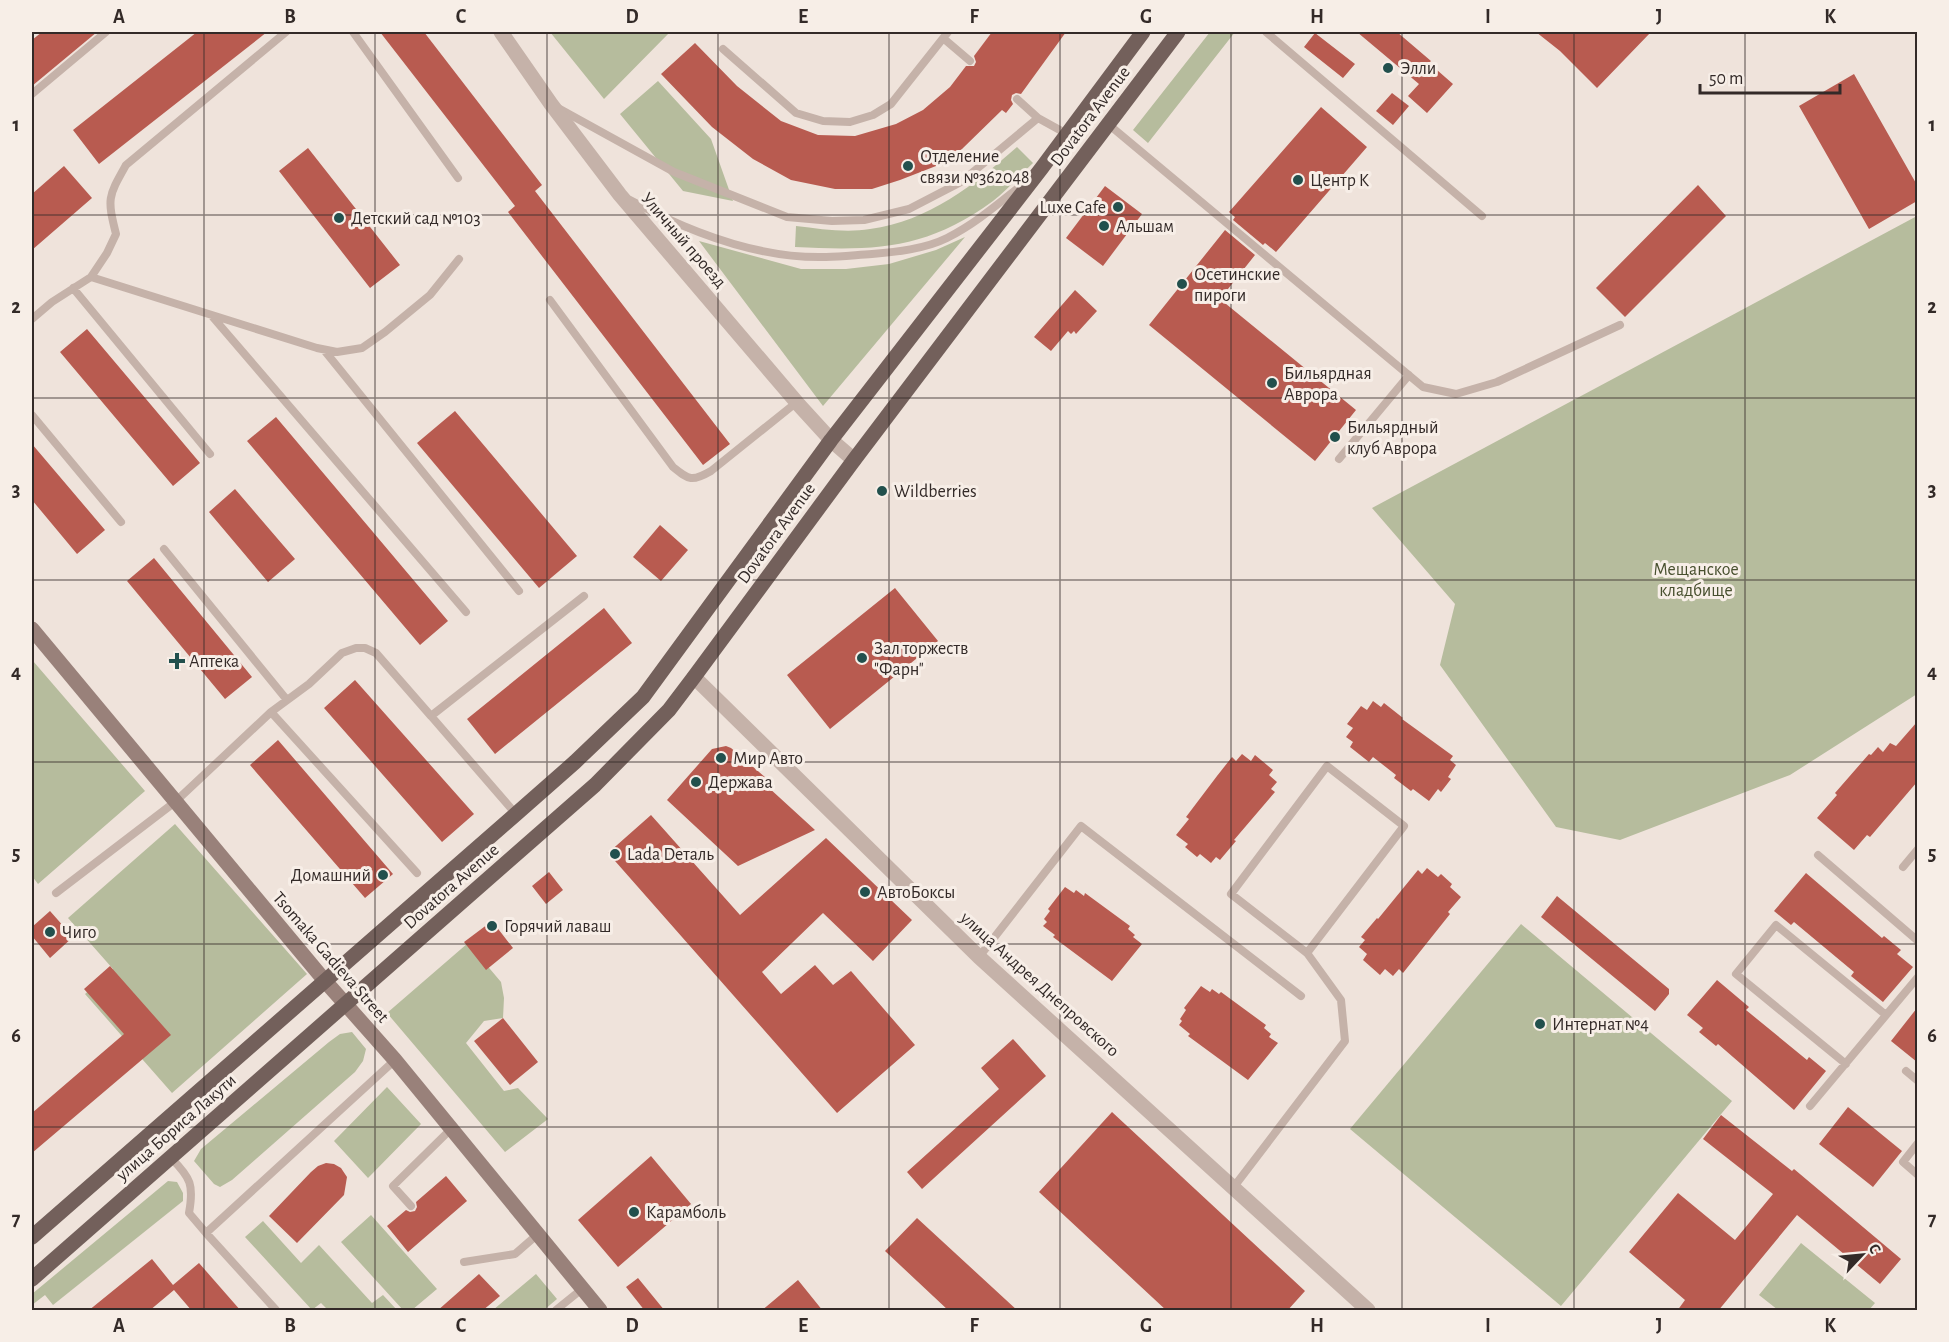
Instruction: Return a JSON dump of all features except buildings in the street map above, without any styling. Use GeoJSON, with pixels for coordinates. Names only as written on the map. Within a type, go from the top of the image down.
{"type":"FeatureCollection","features":[{"type":"Feature","properties":{"kind":"main road","name":"Dovatora Avenue"},"geometry":{"type":"LineString","coordinates":[[325,981],[575,762],[643,697],[831,440],[1041,169],[1143,32]]}},
{"type":"Feature","properties":{"kind":"main road","name":"Dovatora Avenue"},"geometry":{"type":"LineString","coordinates":[[345,1004],[595,785],[669,710],[854,460],[1178,32]]}},
{"type":"Feature","properties":{"kind":"main road","name":"Tsomaka Gadieva Street"},"geometry":{"type":"LineString","coordinates":[[32,629],[325,981],[394,1060],[600,1311]]}},
{"type":"Feature","properties":{"kind":"main road","name":"улица Бориса Лакути"},"geometry":{"type":"LineString","coordinates":[[32,1237],[325,981]]}},
{"type":"Feature","properties":{"kind":"main road","name":"улица Бориса Лакути"},"geometry":{"type":"LineString","coordinates":[[32,1279],[345,1004]]}},
{"type":"Feature","properties":{"kind":"street","name":"Уличный проезд"},"geometry":{"type":"LineString","coordinates":[[501,32],[551,104],[620,195],[797,402],[831,440],[854,460]]}},
{"type":"Feature","properties":{"kind":"street","name":"улица Андрея Днепровского"},"geometry":{"type":"LineString","coordinates":[[694,677],[979,957],[1368,1311]]}},
{"type":"Feature","properties":{"kind":"lane"},"geometry":{"type":"LineString","coordinates":[[32,94],[106,32]]}},
{"type":"Feature","properties":{"kind":"lane"},"geometry":{"type":"LineString","coordinates":[[32,319],[91,277],[107,253],[116,234],[110,210],[111,192],[126,165],[286,32]]}},
{"type":"Feature","properties":{"kind":"lane"},"geometry":{"type":"LineString","coordinates":[[352,32],[458,178]]}},
{"type":"Feature","properties":{"kind":"lane"},"geometry":{"type":"LineString","coordinates":[[1266,32],[1482,216]]}},
{"type":"Feature","properties":{"kind":"lane"},"geometry":{"type":"LineString","coordinates":[[723,49],[796,113],[823,121],[850,122],[873,115],[891,104],[945,35],[970,61]]}},
{"type":"Feature","properties":{"kind":"lane"},"geometry":{"type":"LineString","coordinates":[[1017,99],[1038,118],[1067,134]]}},
{"type":"Feature","properties":{"kind":"lane"},"geometry":{"type":"LineString","coordinates":[[551,104],[674,172],[787,217],[832,221],[864,220],[909,209],[961,182],[1038,118]]}},
{"type":"Feature","properties":{"kind":"lane"},"geometry":{"type":"LineString","coordinates":[[1108,124],[1423,387],[1456,394],[1497,382],[1620,325]]}},
{"type":"Feature","properties":{"kind":"lane"},"geometry":{"type":"LineString","coordinates":[[620,195],[673,223],[714,238],[792,256],[825,258],[891,252],[946,238],[983,217],[1041,169]]}},
{"type":"Feature","properties":{"kind":"lane"},"geometry":{"type":"LineString","coordinates":[[91,277],[324,350],[337,352],[362,348],[386,333],[430,295],[459,259]]}},
{"type":"Feature","properties":{"kind":"lane"},"geometry":{"type":"LineString","coordinates":[[73,288],[210,454]]}},
{"type":"Feature","properties":{"kind":"lane"},"geometry":{"type":"LineString","coordinates":[[550,300],[673,467],[686,478],[698,479],[711,471],[797,402]]}},
{"type":"Feature","properties":{"kind":"lane"},"geometry":{"type":"LineString","coordinates":[[211,314],[466,612]]}},
{"type":"Feature","properties":{"kind":"lane"},"geometry":{"type":"LineString","coordinates":[[324,350],[519,591]]}},
{"type":"Feature","properties":{"kind":"lane"},"geometry":{"type":"LineString","coordinates":[[1339,459],[1409,375]]}},
{"type":"Feature","properties":{"kind":"lane"},"geometry":{"type":"LineString","coordinates":[[32,415],[121,522]]}},
{"type":"Feature","properties":{"kind":"lane"},"geometry":{"type":"LineString","coordinates":[[164,549],[287,700]]}},
{"type":"Feature","properties":{"kind":"lane"},"geometry":{"type":"LineString","coordinates":[[431,716],[584,596]]}},
{"type":"Feature","properties":{"kind":"lane"},"geometry":{"type":"LineString","coordinates":[[56,893],[175,802],[271,712],[309,684],[342,653],[356,648],[365,648],[376,653],[516,814]]}},
{"type":"Feature","properties":{"kind":"lane"},"geometry":{"type":"LineString","coordinates":[[271,712],[417,873]]}},
{"type":"Feature","properties":{"kind":"lane"},"geometry":{"type":"LineString","coordinates":[[1233,1188],[1344,1041],[1341,1000],[1307,952],[1231,894],[1327,766],[1404,826],[1307,952]]}},
{"type":"Feature","properties":{"kind":"lane"},"geometry":{"type":"LineString","coordinates":[[979,957],[1081,826],[1301,996]]}},
{"type":"Feature","properties":{"kind":"lane"},"geometry":{"type":"LineString","coordinates":[[1903,867],[1917,849]]}},
{"type":"Feature","properties":{"kind":"lane"},"geometry":{"type":"LineString","coordinates":[[1818,855],[1917,941]]}},
{"type":"Feature","properties":{"kind":"lane"},"geometry":{"type":"LineString","coordinates":[[1846,1064],[1736,974],[1776,926],[1886,1015]]}},
{"type":"Feature","properties":{"kind":"lane"},"geometry":{"type":"LineString","coordinates":[[1810,1106],[1917,977]]}},
{"type":"Feature","properties":{"kind":"lane"},"geometry":{"type":"LineString","coordinates":[[206,1233],[394,1060]]}},
{"type":"Feature","properties":{"kind":"lane"},"geometry":{"type":"LineString","coordinates":[[1906,1071],[1917,1081]]}},
{"type":"Feature","properties":{"kind":"lane"},"geometry":{"type":"LineString","coordinates":[[411,1206],[393,1186],[450,1130]]}},
{"type":"Feature","properties":{"kind":"lane"},"geometry":{"type":"LineString","coordinates":[[1917,1143],[1903,1162],[1917,1174]]}},
{"type":"Feature","properties":{"kind":"lane"},"geometry":{"type":"LineString","coordinates":[[171,1158],[186,1173],[192,1193],[189,1213],[276,1311]]}},
{"type":"Feature","properties":{"kind":"lane"},"geometry":{"type":"LineString","coordinates":[[464,1262],[515,1254],[537,1234]]}},
{"type":"Feature","properties":{"kind":"lane"},"geometry":{"type":"LineString","coordinates":[[556,1311],[567,1306],[582,1289]]}},
{"type":"Feature","properties":{"kind":"green space"},"geometry":{"type":"Polygon","coordinates":[[[550,32],[670,32],[604,99],[550,32]]]}},
{"type":"Feature","properties":{"kind":"green space"},"geometry":{"type":"Polygon","coordinates":[[[1210,32],[1235,32],[1148,143],[1133,130],[1210,32]]]}},
{"type":"Feature","properties":{"kind":"green space"},"geometry":{"type":"Polygon","coordinates":[[[658,81],[711,139],[733,201],[683,191],[620,114],[658,81]]]}},
{"type":"Feature","properties":{"kind":"green space"},"geometry":{"type":"Polygon","coordinates":[[[1017,147],[1033,163],[993,201],[945,229],[922,238],[875,247],[795,247],[796,226],[852,231],[870,229],[891,225],[931,210],[967,188],[1017,147]]]}},
{"type":"Feature","properties":{"kind":"green space","name":"Мещанское кладбище"},"geometry":{"type":"Polygon","coordinates":[[[1917,216],[1917,694],[1790,775],[1620,840],[1556,827],[1440,665],[1455,604],[1372,508],[1917,216]]]}},
{"type":"Feature","properties":{"kind":"green space"},"geometry":{"type":"Polygon","coordinates":[[[965,237],[823,406],[699,241],[801,269],[846,269],[889,264],[936,250],[965,237]]]}},
{"type":"Feature","properties":{"kind":"green space"},"geometry":{"type":"Polygon","coordinates":[[[33,661],[145,791],[38,884],[32,876],[33,661]]]}},
{"type":"Feature","properties":{"kind":"green space"},"geometry":{"type":"Polygon","coordinates":[[[175,824],[307,974],[172,1093],[85,994],[113,969],[68,918],[175,824]]]}},
{"type":"Feature","properties":{"kind":"green space","name":"Интернат №4"},"geometry":{"type":"Polygon","coordinates":[[[1521,924],[1732,1101],[1561,1306],[1350,1129],[1521,924]]]}},
{"type":"Feature","properties":{"kind":"green space"},"geometry":{"type":"Polygon","coordinates":[[[468,943],[501,982],[504,998],[503,1018],[484,1021],[466,1043],[504,1091],[518,1088],[548,1119],[505,1152],[387,1013],[468,943]]]}},
{"type":"Feature","properties":{"kind":"green space"},"geometry":{"type":"Polygon","coordinates":[[[352,1032],[366,1049],[363,1061],[355,1072],[232,1180],[220,1187],[214,1184],[194,1161],[201,1149],[329,1042],[340,1034],[352,1032]]]}},
{"type":"Feature","properties":{"kind":"green space"},"geometry":{"type":"Polygon","coordinates":[[[387,1087],[421,1124],[368,1178],[334,1141],[387,1087]]]}},
{"type":"Feature","properties":{"kind":"green space"},"geometry":{"type":"Polygon","coordinates":[[[168,1181],[177,1182],[183,1193],[183,1201],[53,1305],[45,1295],[32,1305],[32,1294],[168,1181]]]}},
{"type":"Feature","properties":{"kind":"green space"},"geometry":{"type":"Polygon","coordinates":[[[371,1215],[437,1289],[412,1310],[403,1310],[341,1242],[371,1215]]]}},
{"type":"Feature","properties":{"kind":"green space"},"geometry":{"type":"Polygon","coordinates":[[[263,1221],[301,1263],[319,1245],[372,1303],[383,1295],[397,1310],[328,1310],[321,1303],[312,1310],[245,1237],[263,1221]]]}},
{"type":"Feature","properties":{"kind":"green space"},"geometry":{"type":"Polygon","coordinates":[[[1801,1243],[1875,1303],[1869,1310],[1778,1310],[1759,1295],[1801,1243]]]}},
{"type":"Feature","properties":{"kind":"green space"},"geometry":{"type":"Polygon","coordinates":[[[536,1274],[557,1299],[544,1310],[493,1310],[536,1274]]]}},
{"type":"Feature","properties":{"kind":"place","name":"Элли"},"geometry":{"type":"Point","coordinates":[1388,68]}},
{"type":"Feature","properties":{"kind":"place","name":"Отделение связи №362048"},"geometry":{"type":"Point","coordinates":[908,166]}},
{"type":"Feature","properties":{"kind":"place","name":"Центр К"},"geometry":{"type":"Point","coordinates":[1298,180]}},
{"type":"Feature","properties":{"kind":"place","name":"Luxe Cafe"},"geometry":{"type":"Point","coordinates":[1118,207]}},
{"type":"Feature","properties":{"kind":"place","name":"Детский сад №103"},"geometry":{"type":"Point","coordinates":[339,218]}},
{"type":"Feature","properties":{"kind":"place","name":"Альшам"},"geometry":{"type":"Point","coordinates":[1104,226]}},
{"type":"Feature","properties":{"kind":"place","name":"Осетинские пироги"},"geometry":{"type":"Point","coordinates":[1182,284]}},
{"type":"Feature","properties":{"kind":"place","name":"Бильярдная Аврора"},"geometry":{"type":"Point","coordinates":[1272,383]}},
{"type":"Feature","properties":{"kind":"place","name":"Бильярдный клуб Аврора"},"geometry":{"type":"Point","coordinates":[1335,437]}},
{"type":"Feature","properties":{"kind":"place","name":"Wildberries"},"geometry":{"type":"Point","coordinates":[882,491]}},
{"type":"Feature","properties":{"kind":"place","name":"Зал торжеств \"Фарн\""},"geometry":{"type":"Point","coordinates":[862,658]}},
{"type":"Feature","properties":{"kind":"place","name":"Аптека"},"geometry":{"type":"Point","coordinates":[177,661]}},
{"type":"Feature","properties":{"kind":"place","name":"Мир Авто"},"geometry":{"type":"Point","coordinates":[721,758]}},
{"type":"Feature","properties":{"kind":"place","name":"Держава"},"geometry":{"type":"Point","coordinates":[696,782]}},
{"type":"Feature","properties":{"kind":"place","name":"Lada Dеталь"},"geometry":{"type":"Point","coordinates":[615,854]}},
{"type":"Feature","properties":{"kind":"place","name":"Домашний"},"geometry":{"type":"Point","coordinates":[383,875]}},
{"type":"Feature","properties":{"kind":"place","name":"АвтоБоксы"},"geometry":{"type":"Point","coordinates":[865,892]}},
{"type":"Feature","properties":{"kind":"place","name":"Горячий лаваш"},"geometry":{"type":"Point","coordinates":[492,926]}},
{"type":"Feature","properties":{"kind":"place","name":"Чиго"},"geometry":{"type":"Point","coordinates":[50,932]}},
{"type":"Feature","properties":{"kind":"place","name":"Интернат №4"},"geometry":{"type":"Point","coordinates":[1540,1024]}},
{"type":"Feature","properties":{"kind":"place","name":"Карамболь"},"geometry":{"type":"Point","coordinates":[634,1212]}}]}
